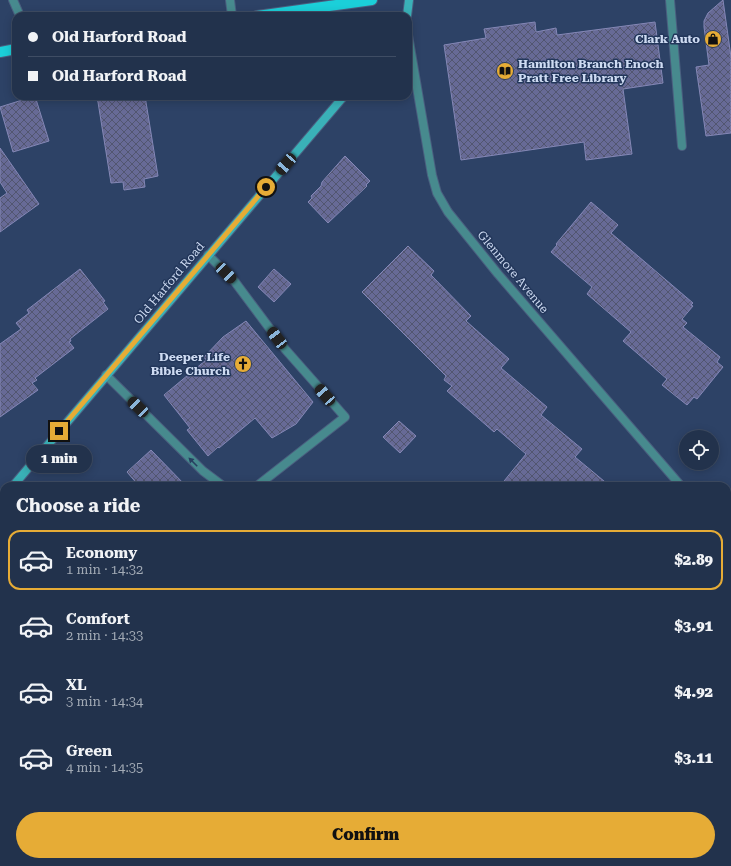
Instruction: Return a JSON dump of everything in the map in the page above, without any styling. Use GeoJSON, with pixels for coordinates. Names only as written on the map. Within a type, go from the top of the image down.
{"type":"FeatureCollection","features":[{"type":"Feature","properties":{"kind":"main road"},"geometry":{"type":"LineString","coordinates":[[282,12],[351,1],[372,0]]}},
{"type":"Feature","properties":{"kind":"main road"},"geometry":{"type":"LineString","coordinates":[[0,52],[12,50]]}},
{"type":"Feature","properties":{"kind":"street"},"geometry":{"type":"LineString","coordinates":[[13,0],[18,12]]}},
{"type":"Feature","properties":{"kind":"street"},"geometry":{"type":"LineString","coordinates":[[230,0],[232,12]]}},
{"type":"Feature","properties":{"kind":"street"},"geometry":{"type":"LineString","coordinates":[[408,12],[409,0]]}},
{"type":"Feature","properties":{"kind":"street"},"geometry":{"type":"LineString","coordinates":[[670,0],[682,146]]}},
{"type":"Feature","properties":{"kind":"street","name":"Glenmore Avenue"},"geometry":{"type":"LineString","coordinates":[[412,58],[432,176],[437,193],[448,212],[498,274],[677,482]]}},
{"type":"Feature","properties":{"kind":"street","name":"Old Harford Road"},"geometry":{"type":"LineString","coordinates":[[16,482],[341,100]]}},
{"type":"Feature","properties":{"kind":"street"},"geometry":{"type":"LineString","coordinates":[[208,256],[235,282],[285,349],[345,417],[262,482]]}},
{"type":"Feature","properties":{"kind":"street"},"geometry":{"type":"LineString","coordinates":[[106,375],[203,471],[218,482]]}},
{"type":"Feature","properties":{"kind":"building"},"geometry":{"type":"Polygon","coordinates":[[[723,0],[731,57],[731,133],[706,136],[696,67],[709,65],[704,21],[708,13],[723,0]]]}},
{"type":"Feature","properties":{"kind":"building"},"geometry":{"type":"Polygon","coordinates":[[[535,22],[536,32],[556,28],[557,35],[655,22],[663,83],[623,89],[632,154],[586,160],[584,142],[461,160],[444,45],[486,38],[484,29],[535,22]]]}},
{"type":"Feature","properties":{"kind":"building"},"geometry":{"type":"Polygon","coordinates":[[[22,100],[36,100],[49,141],[13,152],[0,107],[22,100]]]}},
{"type":"Feature","properties":{"kind":"building"},"geometry":{"type":"Polygon","coordinates":[[[98,100],[146,100],[158,176],[144,179],[145,187],[124,190],[123,182],[111,183],[98,100]]]}},
{"type":"Feature","properties":{"kind":"building"},"geometry":{"type":"Polygon","coordinates":[[[0,148],[39,204],[0,232],[0,198],[7,193],[0,182],[0,148]]]}},
{"type":"Feature","properties":{"kind":"building"},"geometry":{"type":"Polygon","coordinates":[[[345,156],[370,181],[366,185],[367,186],[328,223],[308,202],[312,198],[311,196],[321,186],[322,182],[345,156]]]}},
{"type":"Feature","properties":{"kind":"building"},"geometry":{"type":"Polygon","coordinates":[[[591,202],[618,225],[611,233],[693,303],[691,305],[693,306],[682,319],[687,323],[683,327],[720,357],[717,362],[723,367],[697,399],[694,397],[687,405],[662,385],[667,379],[623,341],[631,332],[587,294],[592,287],[551,252],[591,202]]]}},
{"type":"Feature","properties":{"kind":"building"},"geometry":{"type":"Polygon","coordinates":[[[408,246],[434,271],[431,275],[471,316],[466,321],[509,359],[501,368],[547,407],[541,415],[582,449],[575,457],[605,482],[503,482],[526,454],[497,429],[494,432],[447,391],[452,386],[444,380],[446,376],[362,292],[408,246]]]}},
{"type":"Feature","properties":{"kind":"building"},"geometry":{"type":"Polygon","coordinates":[[[80,269],[105,301],[103,302],[108,309],[70,339],[71,341],[69,342],[74,348],[35,378],[37,380],[32,383],[38,390],[0,417],[0,344],[21,329],[16,323],[29,313],[27,310],[80,269]]]}},
{"type":"Feature","properties":{"kind":"building"},"geometry":{"type":"Polygon","coordinates":[[[274,269],[291,284],[274,302],[258,287],[274,269]]]}},
{"type":"Feature","properties":{"kind":"building"},"geometry":{"type":"Polygon","coordinates":[[[246,321],[313,402],[296,424],[272,438],[255,418],[208,456],[187,430],[190,428],[164,395],[206,360],[204,357],[223,337],[246,321]]]}},
{"type":"Feature","properties":{"kind":"building"},"geometry":{"type":"Polygon","coordinates":[[[399,421],[416,436],[400,453],[383,437],[399,421]]]}},
{"type":"Feature","properties":{"kind":"building"},"geometry":{"type":"Polygon","coordinates":[[[151,450],[182,482],[136,482],[127,472],[151,450]]]}},
{"type":"Feature","properties":{"kind":"place","name":"Clark Auto"},"geometry":{"type":"Point","coordinates":[713,39]}},
{"type":"Feature","properties":{"kind":"place","name":"Hamilton Branch Enoch Pratt Free Library"},"geometry":{"type":"Point","coordinates":[505,71]}},
{"type":"Feature","properties":{"kind":"place","name":"Deeper Life Bible Church"},"geometry":{"type":"Point","coordinates":[243,364]}},
{"type":"Feature","properties":{"kind":"route"},"geometry":{"type":"LineString","coordinates":[[59,431],[266,187]]}}]}
